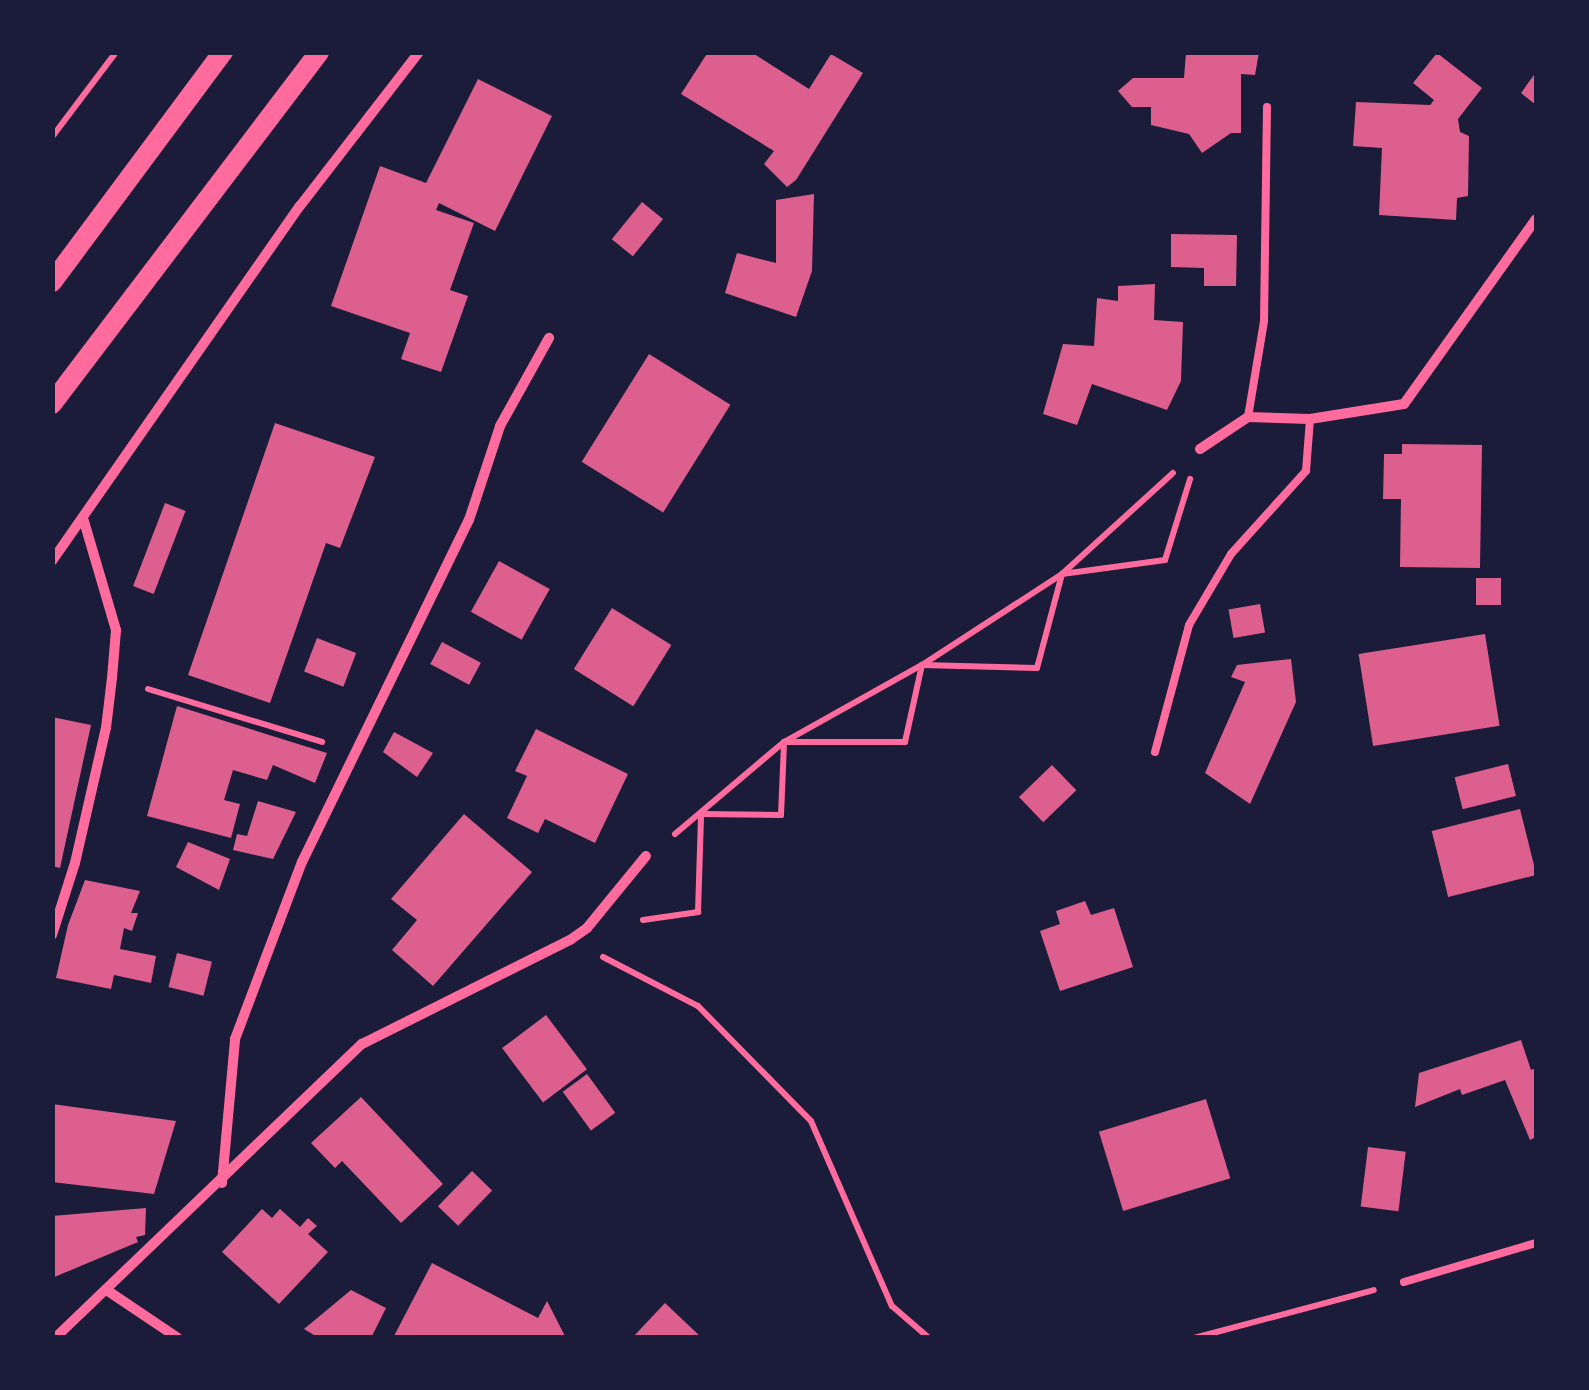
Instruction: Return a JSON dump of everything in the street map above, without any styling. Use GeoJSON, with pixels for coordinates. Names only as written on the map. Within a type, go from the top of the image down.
{"type":"FeatureCollection","features":[{"type":"Feature","properties":{"kind":"main road"},"geometry":{"type":"LineString","coordinates":[[52,282],[223,52]]}},
{"type":"Feature","properties":{"kind":"main road"},"geometry":{"type":"LineString","coordinates":[[52,404],[319,52]]}},
{"type":"Feature","properties":{"kind":"street"},"geometry":{"type":"LineString","coordinates":[[52,561],[300,206],[420,52]]}},
{"type":"Feature","properties":{"kind":"street"},"geometry":{"type":"LineString","coordinates":[[1200,450],[1248,417],[1310,419],[1404,404],[1536,219]]}},
{"type":"Feature","properties":{"kind":"street"},"geometry":{"type":"LineString","coordinates":[[222,1183],[234,1039],[302,862],[469,520],[500,426],[549,338]]}},
{"type":"Feature","properties":{"kind":"street"},"geometry":{"type":"LineString","coordinates":[[52,936],[80,844],[106,728],[116,630],[84,520]]}},
{"type":"Feature","properties":{"kind":"street"},"geometry":{"type":"LineString","coordinates":[[55,1338],[222,1183],[362,1044],[570,940],[587,928],[646,856]]}},
{"type":"Feature","properties":{"kind":"street"},"geometry":{"type":"LineString","coordinates":[[108,1291],[178,1338]]}},
{"type":"Feature","properties":{"kind":"lane"},"geometry":{"type":"LineString","coordinates":[[1248,417],[1264,321],[1268,107]]}},
{"type":"Feature","properties":{"kind":"lane"},"geometry":{"type":"LineString","coordinates":[[1154,752],[1190,625],[1231,554],[1306,472],[1310,419]]}},
{"type":"Feature","properties":{"kind":"lane"},"geometry":{"type":"LineString","coordinates":[[1404,1282],[1536,1243]]}},
{"type":"Feature","properties":{"kind":"path"},"geometry":{"type":"LineString","coordinates":[[52,136],[116,52]]}},
{"type":"Feature","properties":{"kind":"path"},"geometry":{"type":"LineString","coordinates":[[1062,574],[1165,560],[1200,450]]}},
{"type":"Feature","properties":{"kind":"path"},"geometry":{"type":"LineString","coordinates":[[646,856],[784,742],[922,665],[1062,574],[1200,450]]}},
{"type":"Feature","properties":{"kind":"path"},"geometry":{"type":"LineString","coordinates":[[922,665],[1037,668],[1062,574]]}},
{"type":"Feature","properties":{"kind":"path"},"geometry":{"type":"LineString","coordinates":[[784,742],[904,742],[922,665]]}},
{"type":"Feature","properties":{"kind":"path"},"geometry":{"type":"LineString","coordinates":[[112,678],[357,752]]}},
{"type":"Feature","properties":{"kind":"path"},"geometry":{"type":"LineString","coordinates":[[701,814],[781,814],[784,742]]}},
{"type":"Feature","properties":{"kind":"path"},"geometry":{"type":"LineString","coordinates":[[587,928],[698,912],[701,814]]}},
{"type":"Feature","properties":{"kind":"path"},"geometry":{"type":"LineString","coordinates":[[570,940],[698,1006],[811,1120],[892,1306],[930,1338]]}},
{"type":"Feature","properties":{"kind":"path"},"geometry":{"type":"LineString","coordinates":[[1194,1338],[1404,1282]]}},
{"type":"Feature","properties":{"kind":"building"},"geometry":{"type":"Polygon","coordinates":[[[708,52],[751,52],[809,89],[831,54],[863,73],[796,180],[787,187],[764,164],[774,151],[681,94],[708,52]]]}},
{"type":"Feature","properties":{"kind":"building"},"geometry":{"type":"Polygon","coordinates":[[[1186,52],[1259,52],[1255,75],[1241,74],[1241,133],[1231,133],[1202,153],[1189,134],[1151,125],[1151,107],[1132,107],[1118,91],[1133,78],[1184,78],[1186,52]]]}},
{"type":"Feature","properties":{"kind":"building"},"geometry":{"type":"Polygon","coordinates":[[[1437,53],[1482,88],[1458,119],[1460,132],[1469,136],[1468,196],[1457,198],[1456,220],[1379,215],[1382,148],[1353,146],[1356,102],[1430,105],[1434,100],[1413,83],[1437,53]]]}},
{"type":"Feature","properties":{"kind":"building"},"geometry":{"type":"Polygon","coordinates":[[[1536,72],[1536,105],[1521,93],[1536,72]]]}},
{"type":"Feature","properties":{"kind":"building"},"geometry":{"type":"Polygon","coordinates":[[[478,79],[552,116],[495,231],[439,203],[436,210],[474,223],[450,290],[468,296],[441,372],[401,359],[410,333],[331,306],[380,166],[426,183],[478,79]]]}},
{"type":"Feature","properties":{"kind":"building"},"geometry":{"type":"Polygon","coordinates":[[[814,194],[812,271],[796,317],[725,293],[737,253],[776,263],[776,200],[814,194]]]}},
{"type":"Feature","properties":{"kind":"building"},"geometry":{"type":"Polygon","coordinates":[[[642,202],[663,219],[633,256],[612,239],[642,202]]]}},
{"type":"Feature","properties":{"kind":"building"},"geometry":{"type":"Polygon","coordinates":[[[1171,234],[1237,235],[1236,286],[1204,286],[1204,268],[1171,267],[1171,234]]]}},
{"type":"Feature","properties":{"kind":"building"},"geometry":{"type":"Polygon","coordinates":[[[1155,284],[1154,320],[1183,322],[1181,381],[1167,410],[1092,384],[1077,425],[1043,414],[1063,344],[1094,346],[1097,298],[1118,301],[1118,286],[1155,284]]]}},
{"type":"Feature","properties":{"kind":"building"},"geometry":{"type":"Polygon","coordinates":[[[649,354],[730,405],[663,513],[582,462],[649,354]]]}},
{"type":"Feature","properties":{"kind":"building"},"geometry":{"type":"Polygon","coordinates":[[[275,423],[375,457],[340,548],[326,543],[270,703],[188,675],[275,423]]]}},
{"type":"Feature","properties":{"kind":"building"},"geometry":{"type":"Polygon","coordinates":[[[1402,444],[1482,445],[1480,568],[1400,567],[1401,499],[1383,499],[1384,454],[1402,454],[1402,444]]]}},
{"type":"Feature","properties":{"kind":"building"},"geometry":{"type":"Polygon","coordinates":[[[165,503],[186,511],[154,594],[133,586],[165,503]]]}},
{"type":"Feature","properties":{"kind":"building"},"geometry":{"type":"Polygon","coordinates":[[[499,561],[550,589],[522,640],[471,612],[499,561]]]}},
{"type":"Feature","properties":{"kind":"building"},"geometry":{"type":"Polygon","coordinates":[[[1476,578],[1501,578],[1501,605],[1476,605],[1476,578]]]}},
{"type":"Feature","properties":{"kind":"building"},"geometry":{"type":"Polygon","coordinates":[[[1260,604],[1265,633],[1234,638],[1228,610],[1260,604]]]}},
{"type":"Feature","properties":{"kind":"building"},"geometry":{"type":"Polygon","coordinates":[[[612,608],[671,645],[633,706],[574,669],[612,608]]]}},
{"type":"Feature","properties":{"kind":"building"},"geometry":{"type":"Polygon","coordinates":[[[1485,634],[1500,726],[1373,746],[1359,654],[1485,634]]]}},
{"type":"Feature","properties":{"kind":"building"},"geometry":{"type":"Polygon","coordinates":[[[317,638],[356,653],[343,687],[304,672],[317,638]]]}},
{"type":"Feature","properties":{"kind":"building"},"geometry":{"type":"Polygon","coordinates":[[[442,642],[481,663],[469,685],[430,664],[442,642]]]}},
{"type":"Feature","properties":{"kind":"building"},"geometry":{"type":"Polygon","coordinates":[[[1291,659],[1296,702],[1250,804],[1205,773],[1245,682],[1231,677],[1237,665],[1291,659]]]}},
{"type":"Feature","properties":{"kind":"building"},"geometry":{"type":"Polygon","coordinates":[[[177,706],[327,753],[315,783],[273,765],[267,780],[233,770],[224,800],[240,804],[231,838],[147,816],[177,706]]]}},
{"type":"Feature","properties":{"kind":"building"},"geometry":{"type":"Polygon","coordinates":[[[52,717],[91,725],[60,868],[52,866],[52,717]]]}},
{"type":"Feature","properties":{"kind":"building"},"geometry":{"type":"Polygon","coordinates":[[[536,729],[628,774],[595,843],[545,819],[538,833],[507,818],[527,776],[515,771],[536,729]]]}},
{"type":"Feature","properties":{"kind":"building"},"geometry":{"type":"Polygon","coordinates":[[[394,732],[433,753],[417,777],[383,752],[394,732]]]}},
{"type":"Feature","properties":{"kind":"building"},"geometry":{"type":"Polygon","coordinates":[[[1508,764],[1516,796],[1463,809],[1455,777],[1508,764]]]}},
{"type":"Feature","properties":{"kind":"building"},"geometry":{"type":"Polygon","coordinates":[[[1052,765],[1076,790],[1043,822],[1019,797],[1052,765]]]}},
{"type":"Feature","properties":{"kind":"building"},"geometry":{"type":"Polygon","coordinates":[[[258,801],[296,812],[273,859],[233,850],[237,834],[247,836],[258,801]]]}},
{"type":"Feature","properties":{"kind":"building"},"geometry":{"type":"Polygon","coordinates":[[[1520,809],[1536,875],[1448,897],[1432,831],[1520,809]]]}},
{"type":"Feature","properties":{"kind":"building"},"geometry":{"type":"Polygon","coordinates":[[[464,814],[532,872],[433,986],[392,950],[417,920],[391,899],[464,814]]]}},
{"type":"Feature","properties":{"kind":"building"},"geometry":{"type":"Polygon","coordinates":[[[188,842],[230,859],[219,890],[176,867],[188,842]]]}},
{"type":"Feature","properties":{"kind":"building"},"geometry":{"type":"Polygon","coordinates":[[[85,880],[140,891],[131,913],[138,913],[132,931],[124,928],[120,949],[156,956],[151,983],[114,975],[111,989],[56,978],[68,925],[85,880]]]}},
{"type":"Feature","properties":{"kind":"building"},"geometry":{"type":"Polygon","coordinates":[[[1085,901],[1091,915],[1114,908],[1133,967],[1060,991],[1040,931],[1060,924],[1056,911],[1085,901]]]}},
{"type":"Feature","properties":{"kind":"building"},"geometry":{"type":"Polygon","coordinates":[[[177,953],[212,962],[203,996],[169,987],[177,953]]]}},
{"type":"Feature","properties":{"kind":"building"},"geometry":{"type":"Polygon","coordinates":[[[546,1015],[587,1069],[543,1102],[502,1048],[546,1015]]]}},
{"type":"Feature","properties":{"kind":"building"},"geometry":{"type":"Polygon","coordinates":[[[1521,1040],[1531,1070],[1536,1068],[1536,1137],[1530,1140],[1505,1080],[1462,1095],[1460,1089],[1415,1107],[1419,1073],[1521,1040]]]}},
{"type":"Feature","properties":{"kind":"building"},"geometry":{"type":"Polygon","coordinates":[[[587,1074],[615,1113],[591,1130],[563,1092],[587,1074]]]}},
{"type":"Feature","properties":{"kind":"building"},"geometry":{"type":"Polygon","coordinates":[[[361,1097],[443,1184],[401,1223],[342,1161],[335,1168],[311,1143],[361,1097]]]}},
{"type":"Feature","properties":{"kind":"building"},"geometry":{"type":"Polygon","coordinates":[[[1206,1099],[1230,1178],[1123,1211],[1099,1132],[1206,1099]]]}},
{"type":"Feature","properties":{"kind":"building"},"geometry":{"type":"Polygon","coordinates":[[[52,1104],[176,1121],[154,1194],[52,1182],[52,1104]]]}},
{"type":"Feature","properties":{"kind":"building"},"geometry":{"type":"Polygon","coordinates":[[[1368,1147],[1406,1152],[1398,1211],[1361,1207],[1368,1147]]]}},
{"type":"Feature","properties":{"kind":"building"},"geometry":{"type":"Polygon","coordinates":[[[472,1171],[492,1190],[458,1226],[438,1206],[472,1171]]]}},
{"type":"Feature","properties":{"kind":"building"},"geometry":{"type":"Polygon","coordinates":[[[146,1208],[145,1235],[136,1237],[138,1242],[52,1278],[52,1216],[146,1208]]]}},
{"type":"Feature","properties":{"kind":"building"},"geometry":{"type":"Polygon","coordinates":[[[262,1209],[272,1218],[280,1209],[300,1227],[308,1218],[317,1226],[308,1234],[328,1252],[279,1304],[222,1252],[262,1209]]]}},
{"type":"Feature","properties":{"kind":"building"},"geometry":{"type":"Polygon","coordinates":[[[432,1263],[538,1318],[547,1301],[566,1338],[394,1336],[432,1263]]]}},
{"type":"Feature","properties":{"kind":"building"},"geometry":{"type":"Polygon","coordinates":[[[351,1290],[386,1308],[371,1338],[319,1338],[304,1329],[351,1290]]]}},
{"type":"Feature","properties":{"kind":"building"},"geometry":{"type":"Polygon","coordinates":[[[665,1303],[702,1338],[632,1338],[665,1303]]]}}]}
